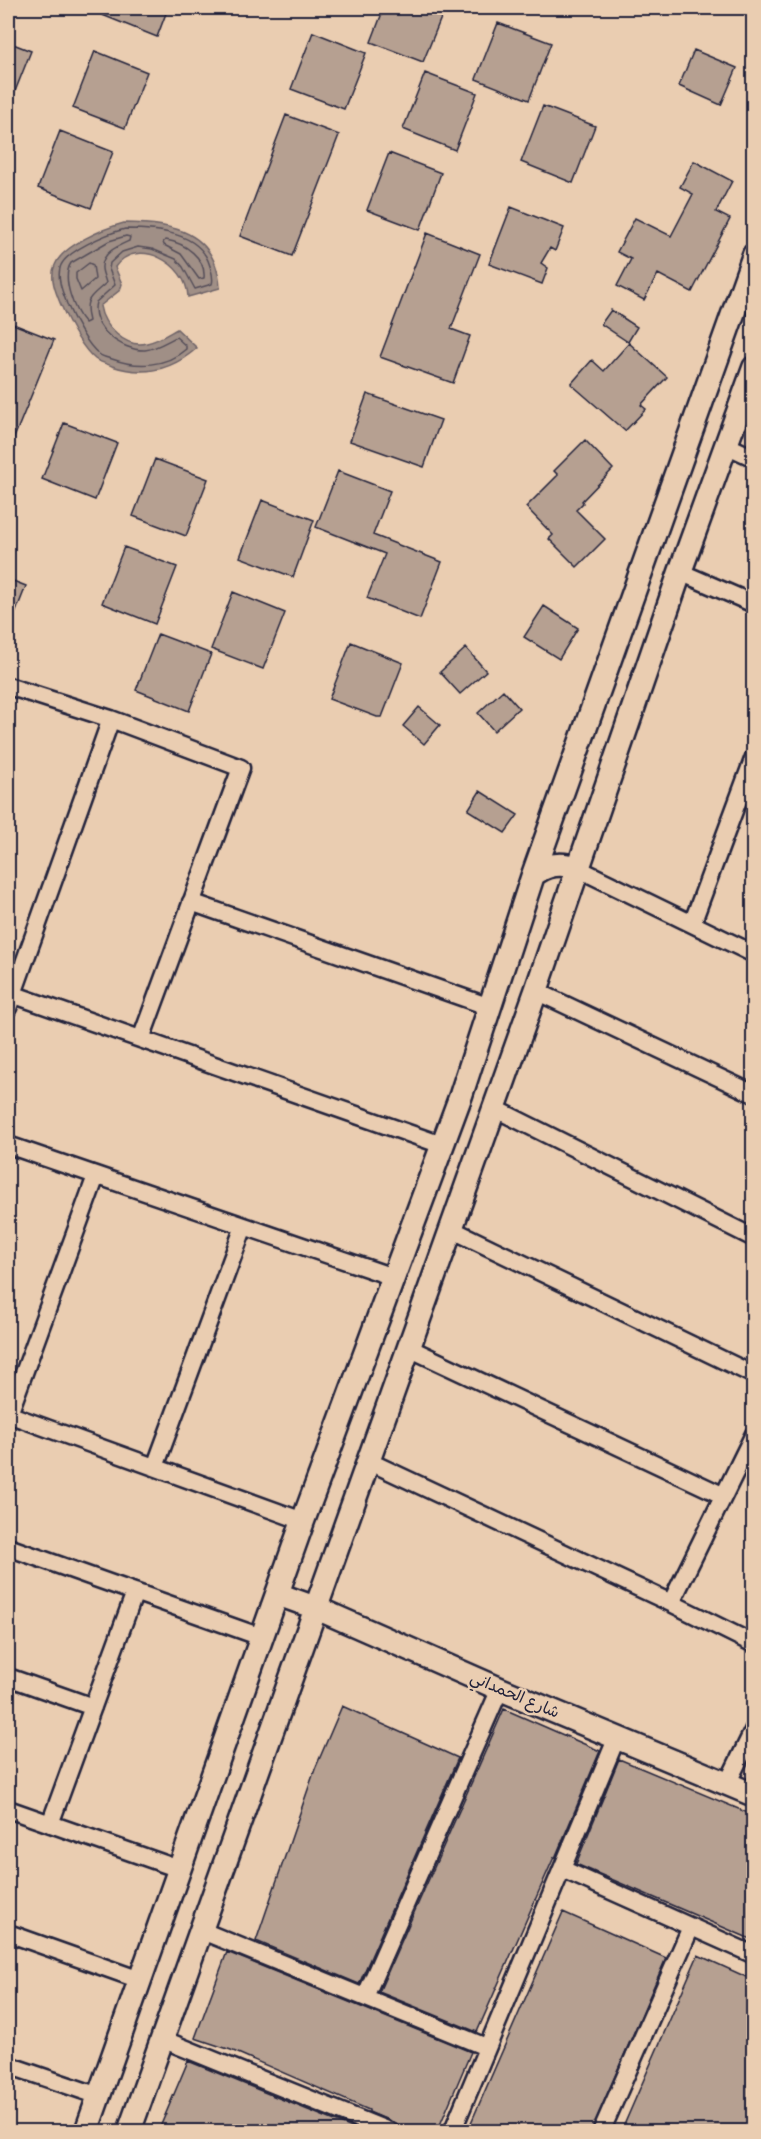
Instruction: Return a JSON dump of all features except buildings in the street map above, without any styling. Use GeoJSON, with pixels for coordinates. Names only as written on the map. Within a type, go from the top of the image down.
{"type":"FeatureCollection","features":[{"type":"Feature","properties":{"kind":"street"},"geometry":{"type":"LineString","coordinates":[[86,2132],[261,1637],[442,1145],[533,875],[753,255]]}},
{"type":"Feature","properties":{"kind":"street"},"geometry":{"type":"LineString","coordinates":[[129,2132],[536,991],[680,572],[753,368]]}},
{"type":"Feature","properties":{"kind":"street"},"geometry":{"type":"LineString","coordinates":[[726,445],[753,458]]}},
{"type":"Feature","properties":{"kind":"street"},"geometry":{"type":"LineString","coordinates":[[680,572],[753,604]]}},
{"type":"Feature","properties":{"kind":"street"},"geometry":{"type":"LineString","coordinates":[[8,686],[111,719],[241,768],[141,1039]]}},
{"type":"Feature","properties":{"kind":"street"},"geometry":{"type":"LineString","coordinates":[[111,719],[10,1001],[141,1039],[442,1145]]}},
{"type":"Feature","properties":{"kind":"street"},"geometry":{"type":"LineString","coordinates":[[693,924],[753,757]]}},
{"type":"Feature","properties":{"kind":"street"},"geometry":{"type":"LineString","coordinates":[[533,875],[539,870],[554,865],[562,864],[577,868],[753,954]]}},
{"type":"Feature","properties":{"kind":"street"},"geometry":{"type":"LineString","coordinates":[[192,902],[490,1007]]}},
{"type":"Feature","properties":{"kind":"street"},"geometry":{"type":"LineString","coordinates":[[536,991],[753,1094]]}},
{"type":"Feature","properties":{"kind":"street"},"geometry":{"type":"LineString","coordinates":[[494,1108],[753,1238]]}},
{"type":"Feature","properties":{"kind":"street"},"geometry":{"type":"LineString","coordinates":[[8,1145],[393,1277]]}},
{"type":"Feature","properties":{"kind":"street"},"geometry":{"type":"LineString","coordinates":[[96,1176],[8,1414],[303,1521]]}},
{"type":"Feature","properties":{"kind":"street"},"geometry":{"type":"LineString","coordinates":[[155,1467],[244,1226]]}},
{"type":"Feature","properties":{"kind":"street"},"geometry":{"type":"LineString","coordinates":[[451,1229],[753,1375]]}},
{"type":"Feature","properties":{"kind":"street"},"geometry":{"type":"LineString","coordinates":[[409,1348],[722,1495]]}},
{"type":"Feature","properties":{"kind":"street"},"geometry":{"type":"LineString","coordinates":[[671,1603],[753,1434]]}},
{"type":"Feature","properties":{"kind":"street"},"geometry":{"type":"LineString","coordinates":[[368,1461],[671,1603],[753,1644]]}},
{"type":"Feature","properties":{"kind":"street"},"geometry":{"type":"LineString","coordinates":[[8,1547],[261,1637]]}},
{"type":"Feature","properties":{"kind":"street"},"geometry":{"type":"LineString","coordinates":[[50,1824],[135,1592]]}},
{"type":"Feature","properties":{"kind":"street","name":"شارع الحمداني"},"geometry":{"type":"LineString","coordinates":[[277,1594],[316,1608],[500,1689],[753,1795]]}},
{"type":"Feature","properties":{"kind":"street"},"geometry":{"type":"LineString","coordinates":[[8,1677],[93,1707]]}},
{"type":"Feature","properties":{"kind":"street"},"geometry":{"type":"LineString","coordinates":[[365,1997],[500,1689]]}},
{"type":"Feature","properties":{"kind":"street"},"geometry":{"type":"LineString","coordinates":[[727,1784],[753,1729]]}},
{"type":"Feature","properties":{"kind":"street"},"geometry":{"type":"LineString","coordinates":[[452,2132],[616,1737]]}},
{"type":"Feature","properties":{"kind":"street"},"geometry":{"type":"LineString","coordinates":[[8,1809],[179,1869]]}},
{"type":"Feature","properties":{"kind":"street"},"geometry":{"type":"LineString","coordinates":[[562,1869],[753,1955]]}},
{"type":"Feature","properties":{"kind":"street"},"geometry":{"type":"LineString","coordinates":[[601,2132],[691,1927]]}},
{"type":"Feature","properties":{"kind":"street"},"geometry":{"type":"LineString","coordinates":[[200,1930],[486,2047]]}},
{"type":"Feature","properties":{"kind":"street"},"geometry":{"type":"LineString","coordinates":[[8,1933],[140,1980]]}},
{"type":"Feature","properties":{"kind":"street"},"geometry":{"type":"LineString","coordinates":[[162,2039],[391,2132]]}},
{"type":"Feature","properties":{"kind":"street"},"geometry":{"type":"LineString","coordinates":[[8,2065],[99,2096]]}},
{"type":"Feature","properties":{"kind":"water"},"geometry":{"type":"Polygon","coordinates":[[[124,223],[159,225],[189,234],[201,242],[217,269],[220,288],[188,297],[179,274],[170,264],[159,258],[148,254],[136,254],[124,258],[115,267],[122,284],[120,290],[100,306],[106,321],[117,334],[131,343],[139,344],[155,341],[177,329],[197,348],[178,362],[157,369],[135,371],[95,359],[71,326],[54,285],[53,270],[59,258],[66,251],[96,233],[124,223]]]}}]}
